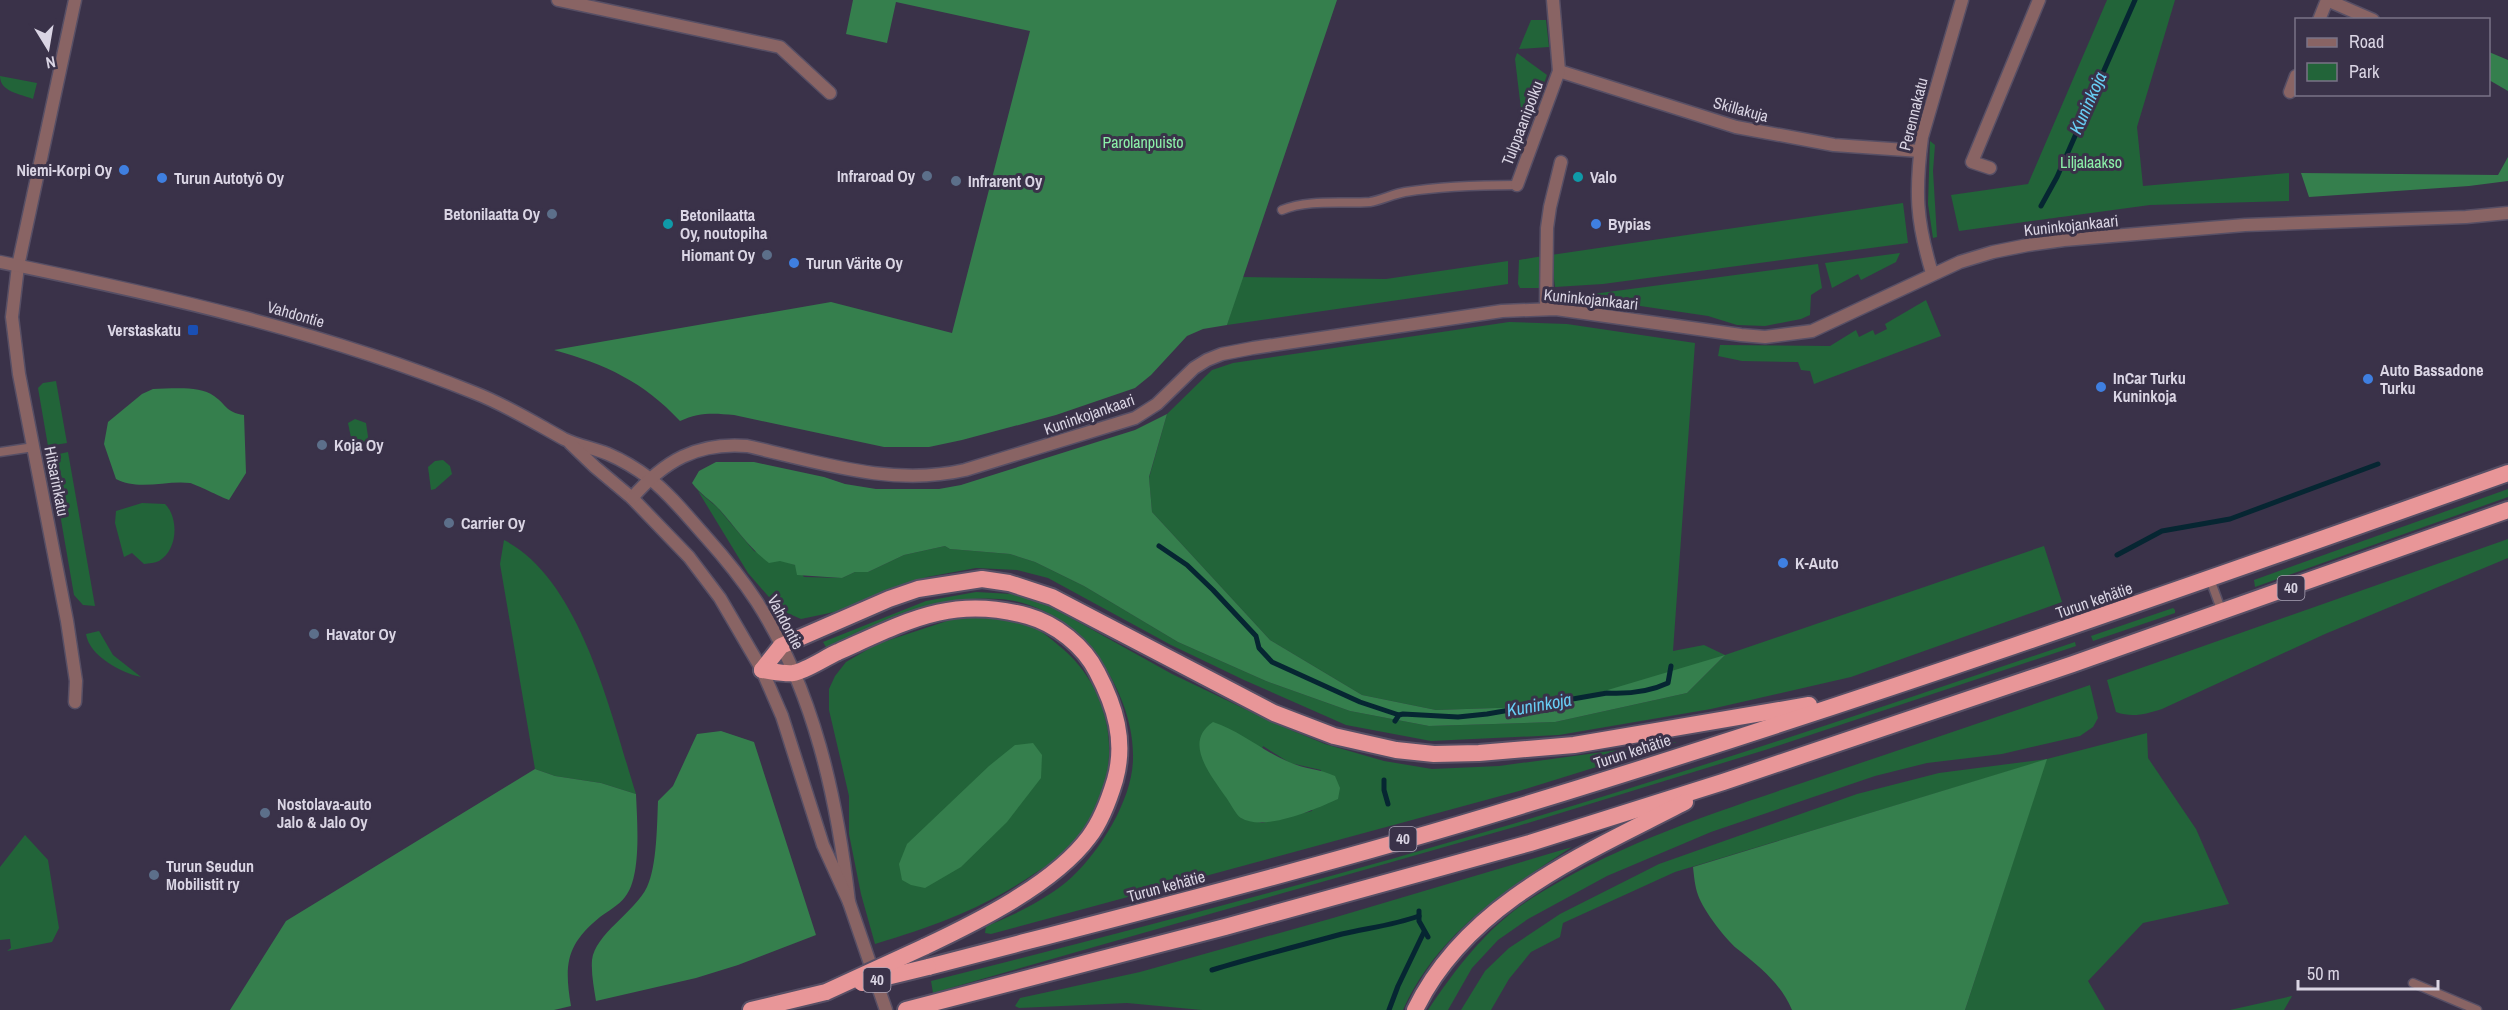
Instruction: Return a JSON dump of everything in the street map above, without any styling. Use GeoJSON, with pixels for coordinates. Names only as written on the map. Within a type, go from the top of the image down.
{"type":"FeatureCollection","features":[{"type":"Feature","properties":{"kind":"highway","name":"Turun kehätie"},"geometry":{"type":"LineString","coordinates":[[751,1010],[928,967],[1215,891],[1512,808],[1872,694],[2210,579],[2508,473]]}},
{"type":"Feature","properties":{"kind":"highway","name":"40"},"geometry":{"type":"LineString","coordinates":[[906,1010],[1237,924],[1530,843],[1723,782],[2222,612],[2508,510]]}},
{"type":"Feature","properties":{"kind":"highway"},"geometry":{"type":"LineString","coordinates":[[762,670],[781,646],[918,589],[982,579],[1009,583],[1052,597],[1274,713],[1365,745],[1434,754],[1479,753],[1574,745],[1872,694]]}},
{"type":"Feature","properties":{"kind":"highway"},"geometry":{"type":"LineString","coordinates":[[762,670],[794,673],[922,616],[955,608],[1001,609],[1040,620],[1058,630],[1083,652],[1094,666],[1104,686],[1115,709],[1119,727],[1117,773],[1109,800],[1088,839],[1062,866],[1035,886],[962,929],[826,992]]}},
{"type":"Feature","properties":{"kind":"highway"},"geometry":{"type":"LineString","coordinates":[[1415,1010],[1438,972],[1457,949],[1484,920],[1516,895],[1576,859],[1723,782]]}},
{"type":"Feature","properties":{"kind":"street"},"geometry":{"type":"LineString","coordinates":[[18,266],[75,0]]}},
{"type":"Feature","properties":{"kind":"street"},"geometry":{"type":"LineString","coordinates":[[558,0],[780,46],[830,93]]}},
{"type":"Feature","properties":{"kind":"street","name":"Tulppaanipolku"},"geometry":{"type":"LineString","coordinates":[[1517,185],[1560,71],[1553,0]]}},
{"type":"Feature","properties":{"kind":"street","name":"Perennakatu"},"geometry":{"type":"LineString","coordinates":[[1932,273],[1918,224],[1916,198],[1920,152],[1922,136],[1962,0]]}},
{"type":"Feature","properties":{"kind":"street"},"geometry":{"type":"LineString","coordinates":[[1990,168],[1972,162],[2039,0]]}},
{"type":"Feature","properties":{"kind":"street"},"geometry":{"type":"LineString","coordinates":[[2320,18],[2327,0],[2368,18]]}},
{"type":"Feature","properties":{"kind":"street","name":"Skillakuja"},"geometry":{"type":"LineString","coordinates":[[1560,71],[1736,127],[1834,145],[1920,152]]}},
{"type":"Feature","properties":{"kind":"street"},"geometry":{"type":"LineString","coordinates":[[2290,92],[2295,79]]}},
{"type":"Feature","properties":{"kind":"street"},"geometry":{"type":"LineString","coordinates":[[1545,309],[1547,228],[1561,162]]}},
{"type":"Feature","properties":{"kind":"street","name":"Kuninkojankaari"},"geometry":{"type":"LineString","coordinates":[[632,498],[649,478],[665,465],[701,449],[731,444],[873,474],[941,476],[1135,418],[1162,400],[1194,368],[1222,354],[1502,311],[1545,309],[1591,313],[1741,335],[1788,335],[1824,327],[1932,273],[1993,252],[2064,240],[2245,225],[2466,217],[2508,213]]}},
{"type":"Feature","properties":{"kind":"street","name":"Vahdontie"},"geometry":{"type":"LineString","coordinates":[[0,262],[278,325],[382,358],[477,394],[568,441],[608,454],[649,478],[684,512],[746,586],[794,673],[819,743],[833,798],[842,841],[849,902]]}},
{"type":"Feature","properties":{"kind":"street","name":"Hitsarinkatu"},"geometry":{"type":"LineString","coordinates":[[18,266],[12,316],[13,336],[67,621],[76,681],[75,702]]}},
{"type":"Feature","properties":{"kind":"street","name":"Vahdontie"},"geometry":{"type":"LineString","coordinates":[[568,441],[632,498],[690,557],[720,598],[762,670],[782,716],[823,845],[849,902],[886,1010]]}},
{"type":"Feature","properties":{"kind":"lane"},"geometry":{"type":"LineString","coordinates":[[1282,210],[1312,204],[1382,200],[1403,192],[1517,185]]}},
{"type":"Feature","properties":{"kind":"lane"},"geometry":{"type":"LineString","coordinates":[[0,452],[34,447]]}},
{"type":"Feature","properties":{"kind":"lane"},"geometry":{"type":"LineString","coordinates":[[2210,579],[2222,612]]}},
{"type":"Feature","properties":{"kind":"lane"},"geometry":{"type":"LineString","coordinates":[[2413,983],[2477,1010]]}},
{"type":"Feature","properties":{"kind":"green space","name":"Parolanpuisto"},"geometry":{"type":"Polygon","coordinates":[[[853,0],[1337,0],[1227,325],[1203,329],[1187,336],[1151,375],[1135,388],[1056,415],[929,447],[884,447],[734,415],[707,414],[680,421],[652,395],[623,376],[607,368],[554,350],[831,302],[952,333],[1030,31],[896,2],[887,43],[846,34],[853,0]]]}},
{"type":"Feature","properties":{"kind":"green space","name":"Liljalaakso"},"geometry":{"type":"Polygon","coordinates":[[[2107,0],[2175,0],[2137,127],[2143,186],[2289,173],[2289,201],[2150,205],[1959,231],[1951,195],[2028,184],[2107,0]]]}},
{"type":"Feature","properties":{"kind":"green space"},"geometry":{"type":"Polygon","coordinates":[[[1531,20],[1546,20],[1549,47],[1519,49],[1531,20]]]}},
{"type":"Feature","properties":{"kind":"green space"},"geometry":{"type":"Polygon","coordinates":[[[2490,52],[2508,60],[2508,91],[2490,81],[2490,52]]]}},
{"type":"Feature","properties":{"kind":"green space"},"geometry":{"type":"Polygon","coordinates":[[[1517,53],[1547,75],[1535,109],[1521,109],[1515,59],[1517,53]]]}},
{"type":"Feature","properties":{"kind":"green space"},"geometry":{"type":"Polygon","coordinates":[[[0,76],[37,83],[33,99],[7,89],[3,86],[0,76]]]}},
{"type":"Feature","properties":{"kind":"green space"},"geometry":{"type":"Polygon","coordinates":[[[1930,141],[1935,145],[1933,171],[1937,237],[1933,238],[1928,204],[1930,141]]]}},
{"type":"Feature","properties":{"kind":"green space"},"geometry":{"type":"Polygon","coordinates":[[[2508,157],[2508,181],[2469,186],[2309,197],[2301,173],[2498,175],[2508,157]]]}},
{"type":"Feature","properties":{"kind":"green space"},"geometry":{"type":"Polygon","coordinates":[[[1903,203],[1908,243],[1603,284],[1555,287],[1551,255],[1903,203]]]}},
{"type":"Feature","properties":{"kind":"green space"},"geometry":{"type":"Polygon","coordinates":[[[1900,253],[1896,262],[1861,280],[1858,274],[1832,288],[1825,263],[1900,253]]]}},
{"type":"Feature","properties":{"kind":"green space"},"geometry":{"type":"Polygon","coordinates":[[[1543,256],[1540,288],[1520,288],[1518,284],[1519,260],[1543,256]]]}},
{"type":"Feature","properties":{"kind":"green space"},"geometry":{"type":"Polygon","coordinates":[[[1508,261],[1508,284],[1227,325],[1242,277],[1386,279],[1508,261]]]}},
{"type":"Feature","properties":{"kind":"green space"},"geometry":{"type":"Polygon","coordinates":[[[1818,264],[1822,288],[1811,295],[1810,315],[1765,326],[1737,325],[1708,316],[1593,299],[1593,294],[1818,264]]]}},
{"type":"Feature","properties":{"kind":"green space"},"geometry":{"type":"Polygon","coordinates":[[[1926,300],[1941,336],[1814,384],[1810,371],[1801,370],[1798,362],[1742,361],[1718,356],[1720,345],[1830,346],[1856,330],[1859,337],[1873,330],[1875,335],[1887,329],[1885,324],[1926,300]]]}},
{"type":"Feature","properties":{"kind":"green space"},"geometry":{"type":"Polygon","coordinates":[[[1509,322],[1567,324],[1695,343],[1673,651],[1704,645],[1725,655],[2044,546],[2062,602],[1851,677],[1711,709],[1559,735],[1431,741],[1346,725],[1171,645],[1048,578],[1017,570],[976,568],[927,577],[844,610],[801,619],[785,612],[748,573],[698,491],[718,508],[754,551],[795,565],[804,577],[842,578],[855,572],[868,572],[904,555],[945,546],[950,549],[1010,554],[1035,562],[1084,586],[1178,642],[1266,681],[1350,711],[1429,726],[1555,722],[1687,693],[1724,656],[1559,706],[1436,710],[1362,695],[1270,640],[1152,512],[1149,478],[1167,414],[1212,370],[1233,363],[1509,322]]]}},
{"type":"Feature","properties":{"kind":"green space"},"geometry":{"type":"Polygon","coordinates":[[[56,381],[67,443],[48,446],[38,388],[43,383],[56,381]]]}},
{"type":"Feature","properties":{"kind":"green space"},"geometry":{"type":"Polygon","coordinates":[[[153,389],[201,390],[214,396],[230,410],[244,415],[246,473],[229,500],[190,483],[143,485],[116,479],[104,444],[108,422],[142,394],[153,389]]]}},
{"type":"Feature","properties":{"kind":"green space"},"geometry":{"type":"Polygon","coordinates":[[[1167,414],[1149,477],[1152,512],[1270,640],[1362,695],[1436,710],[1554,706],[1725,655],[1687,693],[1555,722],[1429,726],[1350,711],[1266,681],[1178,642],[1084,586],[1035,562],[1010,554],[950,549],[945,546],[904,555],[868,572],[855,572],[842,578],[797,575],[795,565],[780,561],[769,563],[762,557],[692,483],[699,471],[716,462],[754,462],[824,477],[845,484],[876,489],[939,489],[961,485],[1135,430],[1167,414]]]}},
{"type":"Feature","properties":{"kind":"green space"},"geometry":{"type":"Polygon","coordinates":[[[355,419],[366,423],[370,450],[354,452],[348,423],[355,419]]]}},
{"type":"Feature","properties":{"kind":"green space"},"geometry":{"type":"Polygon","coordinates":[[[68,452],[95,606],[83,605],[74,595],[50,456],[68,452]]]}},
{"type":"Feature","properties":{"kind":"green space"},"geometry":{"type":"Polygon","coordinates":[[[443,460],[450,466],[452,474],[431,490],[428,467],[435,461],[443,460]]]}},
{"type":"Feature","properties":{"kind":"green space"},"geometry":{"type":"Polygon","coordinates":[[[2508,489],[2508,497],[2255,587],[2254,580],[2508,489]]]}},
{"type":"Feature","properties":{"kind":"green space"},"geometry":{"type":"Polygon","coordinates":[[[142,503],[165,504],[173,517],[174,525],[173,542],[165,556],[157,562],[144,564],[132,553],[124,557],[115,523],[116,511],[142,503]]]}},
{"type":"Feature","properties":{"kind":"green space"},"geometry":{"type":"Polygon","coordinates":[[[2508,539],[2508,558],[2325,634],[2162,709],[2134,715],[2116,712],[2107,680],[2508,539]]]}},
{"type":"Feature","properties":{"kind":"green space"},"geometry":{"type":"Polygon","coordinates":[[[504,540],[531,559],[554,586],[573,617],[604,690],[636,794],[601,783],[555,776],[535,769],[500,564],[504,540]]]}},
{"type":"Feature","properties":{"kind":"green space"},"geometry":{"type":"Polygon","coordinates":[[[976,592],[1012,594],[1048,605],[1172,674],[1274,723],[1325,744],[1384,761],[1432,769],[1499,766],[1677,742],[1519,791],[991,934],[985,933],[986,926],[1031,905],[1063,885],[1094,853],[1113,822],[1128,790],[1133,758],[1131,730],[1117,689],[1103,664],[1086,642],[1053,616],[1027,604],[999,599],[954,601],[911,613],[827,649],[823,642],[926,601],[976,592]],[[1263,746],[1241,818],[1262,823],[1312,811],[1321,770],[1290,763],[1263,746]]]}},
{"type":"Feature","properties":{"kind":"green space"},"geometry":{"type":"Polygon","coordinates":[[[2173,608],[2175,613],[2093,641],[2091,636],[2173,608]]]}},
{"type":"Feature","properties":{"kind":"green space"},"geometry":{"type":"Polygon","coordinates":[[[984,616],[1022,623],[1037,629],[1063,649],[1084,671],[1098,696],[1107,723],[1109,751],[1106,779],[1097,806],[1083,831],[1052,863],[1000,895],[961,914],[875,944],[861,894],[849,834],[849,796],[829,710],[829,689],[835,676],[846,662],[877,644],[959,617],[984,616]]]}},
{"type":"Feature","properties":{"kind":"green space"},"geometry":{"type":"Polygon","coordinates":[[[99,631],[113,655],[141,677],[116,667],[93,649],[86,634],[99,631]]]}},
{"type":"Feature","properties":{"kind":"green space"},"geometry":{"type":"Polygon","coordinates":[[[2075,642],[2076,646],[1765,750],[1518,826],[933,993],[931,981],[1224,905],[1516,823],[1796,735],[2075,642]]]}},
{"type":"Feature","properties":{"kind":"green space"},"geometry":{"type":"Polygon","coordinates":[[[2090,685],[2098,718],[2093,727],[2080,736],[2002,754],[1927,763],[1875,776],[1711,832],[1607,876],[1528,919],[1498,940],[1472,968],[1448,1010],[1428,1010],[1462,963],[1501,921],[1532,898],[1596,862],[1664,832],[1733,807],[2090,685]]]}},
{"type":"Feature","properties":{"kind":"green space"},"geometry":{"type":"Polygon","coordinates":[[[1213,722],[1233,730],[1289,762],[1335,776],[1340,788],[1338,799],[1290,818],[1276,821],[1251,822],[1241,818],[1202,758],[1200,739],[1204,730],[1213,722]]]}},
{"type":"Feature","properties":{"kind":"green space"},"geometry":{"type":"Polygon","coordinates":[[[721,731],[754,742],[816,935],[738,965],[696,978],[596,1001],[592,970],[595,950],[600,941],[634,905],[647,887],[655,857],[658,801],[673,786],[697,734],[721,731]]]}},
{"type":"Feature","properties":{"kind":"green space"},"geometry":{"type":"Polygon","coordinates":[[[2147,733],[2148,758],[2196,829],[2229,904],[2143,923],[2088,981],[2105,1010],[1965,1010],[2046,760],[1675,872],[1563,923],[1560,937],[1531,952],[1509,979],[1491,1010],[1461,1010],[1485,971],[1509,948],[1560,914],[1659,864],[1857,794],[1939,773],[2047,759],[2147,733]]]}},
{"type":"Feature","properties":{"kind":"green space"},"geometry":{"type":"Polygon","coordinates":[[[1033,743],[1042,755],[1041,778],[1007,822],[961,867],[925,888],[902,880],[899,864],[907,844],[989,766],[1015,745],[1033,743]]]}},
{"type":"Feature","properties":{"kind":"green space"},"geometry":{"type":"Polygon","coordinates":[[[2047,759],[1965,1010],[1792,1010],[1770,977],[1722,933],[1698,895],[1693,867],[2047,759]]]}},
{"type":"Feature","properties":{"kind":"green space"},"geometry":{"type":"Polygon","coordinates":[[[535,769],[555,776],[601,783],[636,794],[637,848],[634,876],[623,900],[589,927],[574,946],[568,967],[571,1006],[554,1010],[230,1010],[286,921],[535,769]]]}},
{"type":"Feature","properties":{"kind":"green space"},"geometry":{"type":"Polygon","coordinates":[[[25,835],[48,860],[59,928],[52,942],[7,951],[11,948],[10,939],[0,940],[0,867],[25,835]]]}},
{"type":"Feature","properties":{"kind":"green space"},"geometry":{"type":"Polygon","coordinates":[[[1572,847],[1498,898],[1454,936],[1435,958],[1403,1010],[1202,1010],[1127,1003],[1019,1008],[1015,1006],[1020,998],[1140,972],[1572,847]]]}},
{"type":"Feature","properties":{"kind":"green space"},"geometry":{"type":"Polygon","coordinates":[[[2292,996],[2284,1010],[2230,1010],[2292,996]]]}},
{"type":"Feature","properties":{"kind":"waterway","name":"Kuninkoja"},"geometry":{"type":"LineString","coordinates":[[2041,206],[2057,177],[2135,0]]}},
{"type":"Feature","properties":{"kind":"waterway"},"geometry":{"type":"LineString","coordinates":[[2117,555],[2162,531],[2230,519],[2378,464]]}},
{"type":"Feature","properties":{"kind":"waterway"},"geometry":{"type":"LineString","coordinates":[[1159,546],[1187,565],[1213,590],[1256,636],[1259,648],[1272,662],[1360,702],[1399,715]]}},
{"type":"Feature","properties":{"kind":"waterway","name":"Kuninkoja"},"geometry":{"type":"LineString","coordinates":[[1395,721],[1399,715],[1403,714],[1458,717],[1607,693],[1646,690],[1668,683],[1671,666]]}},
{"type":"Feature","properties":{"kind":"waterway","name":"Kuninkoja"},"geometry":{"type":"LineString","coordinates":[[1384,780],[1388,804]]}},
{"type":"Feature","properties":{"kind":"waterway","name":"Kuninkoja"},"geometry":{"type":"LineString","coordinates":[[1419,911],[1419,921],[1428,937]]}},
{"type":"Feature","properties":{"kind":"waterway"},"geometry":{"type":"LineString","coordinates":[[1212,970],[1342,934],[1419,916]]}},
{"type":"Feature","properties":{"kind":"waterway"},"geometry":{"type":"LineString","coordinates":[[1389,1010],[1424,932]]}},
{"type":"Feature","properties":{"kind":"place","name":"Niemi-Korpi Oy"},"geometry":{"type":"Point","coordinates":[124,170]}},
{"type":"Feature","properties":{"kind":"place","name":"Infraroad Oy"},"geometry":{"type":"Point","coordinates":[927,176]}},
{"type":"Feature","properties":{"kind":"place","name":"Valo"},"geometry":{"type":"Point","coordinates":[1578,177]}},
{"type":"Feature","properties":{"kind":"place","name":"Turun Autotyö Oy"},"geometry":{"type":"Point","coordinates":[162,178]}},
{"type":"Feature","properties":{"kind":"place","name":"Infrarent Oy"},"geometry":{"type":"Point","coordinates":[956,181]}},
{"type":"Feature","properties":{"kind":"place","name":"Betonilaatta Oy"},"geometry":{"type":"Point","coordinates":[552,214]}},
{"type":"Feature","properties":{"kind":"place","name":"Betonilaatta Oy, noutopiha"},"geometry":{"type":"Point","coordinates":[668,224]}},
{"type":"Feature","properties":{"kind":"place","name":"Bypias"},"geometry":{"type":"Point","coordinates":[1596,224]}},
{"type":"Feature","properties":{"kind":"place","name":"Hiomant Oy"},"geometry":{"type":"Point","coordinates":[767,255]}},
{"type":"Feature","properties":{"kind":"place","name":"Turun Värite Oy"},"geometry":{"type":"Point","coordinates":[794,263]}},
{"type":"Feature","properties":{"kind":"place","name":"Verstaskatu"},"geometry":{"type":"Point","coordinates":[193,330]}},
{"type":"Feature","properties":{"kind":"place","name":"Auto Bassadone Turku"},"geometry":{"type":"Point","coordinates":[2368,379]}},
{"type":"Feature","properties":{"kind":"place","name":"InCar Turku Kuninkoja"},"geometry":{"type":"Point","coordinates":[2101,387]}},
{"type":"Feature","properties":{"kind":"place","name":"Koja Oy"},"geometry":{"type":"Point","coordinates":[322,445]}},
{"type":"Feature","properties":{"kind":"place","name":"Carrier Oy"},"geometry":{"type":"Point","coordinates":[449,523]}},
{"type":"Feature","properties":{"kind":"place","name":"K-Auto"},"geometry":{"type":"Point","coordinates":[1783,563]}},
{"type":"Feature","properties":{"kind":"place","name":"Havator Oy"},"geometry":{"type":"Point","coordinates":[314,634]}},
{"type":"Feature","properties":{"kind":"place","name":"Nostolava-auto Jalo & Jalo Oy"},"geometry":{"type":"Point","coordinates":[265,813]}},
{"type":"Feature","properties":{"kind":"place","name":"Turun Seudun Mobilistit ry"},"geometry":{"type":"Point","coordinates":[154,875]}}]}
